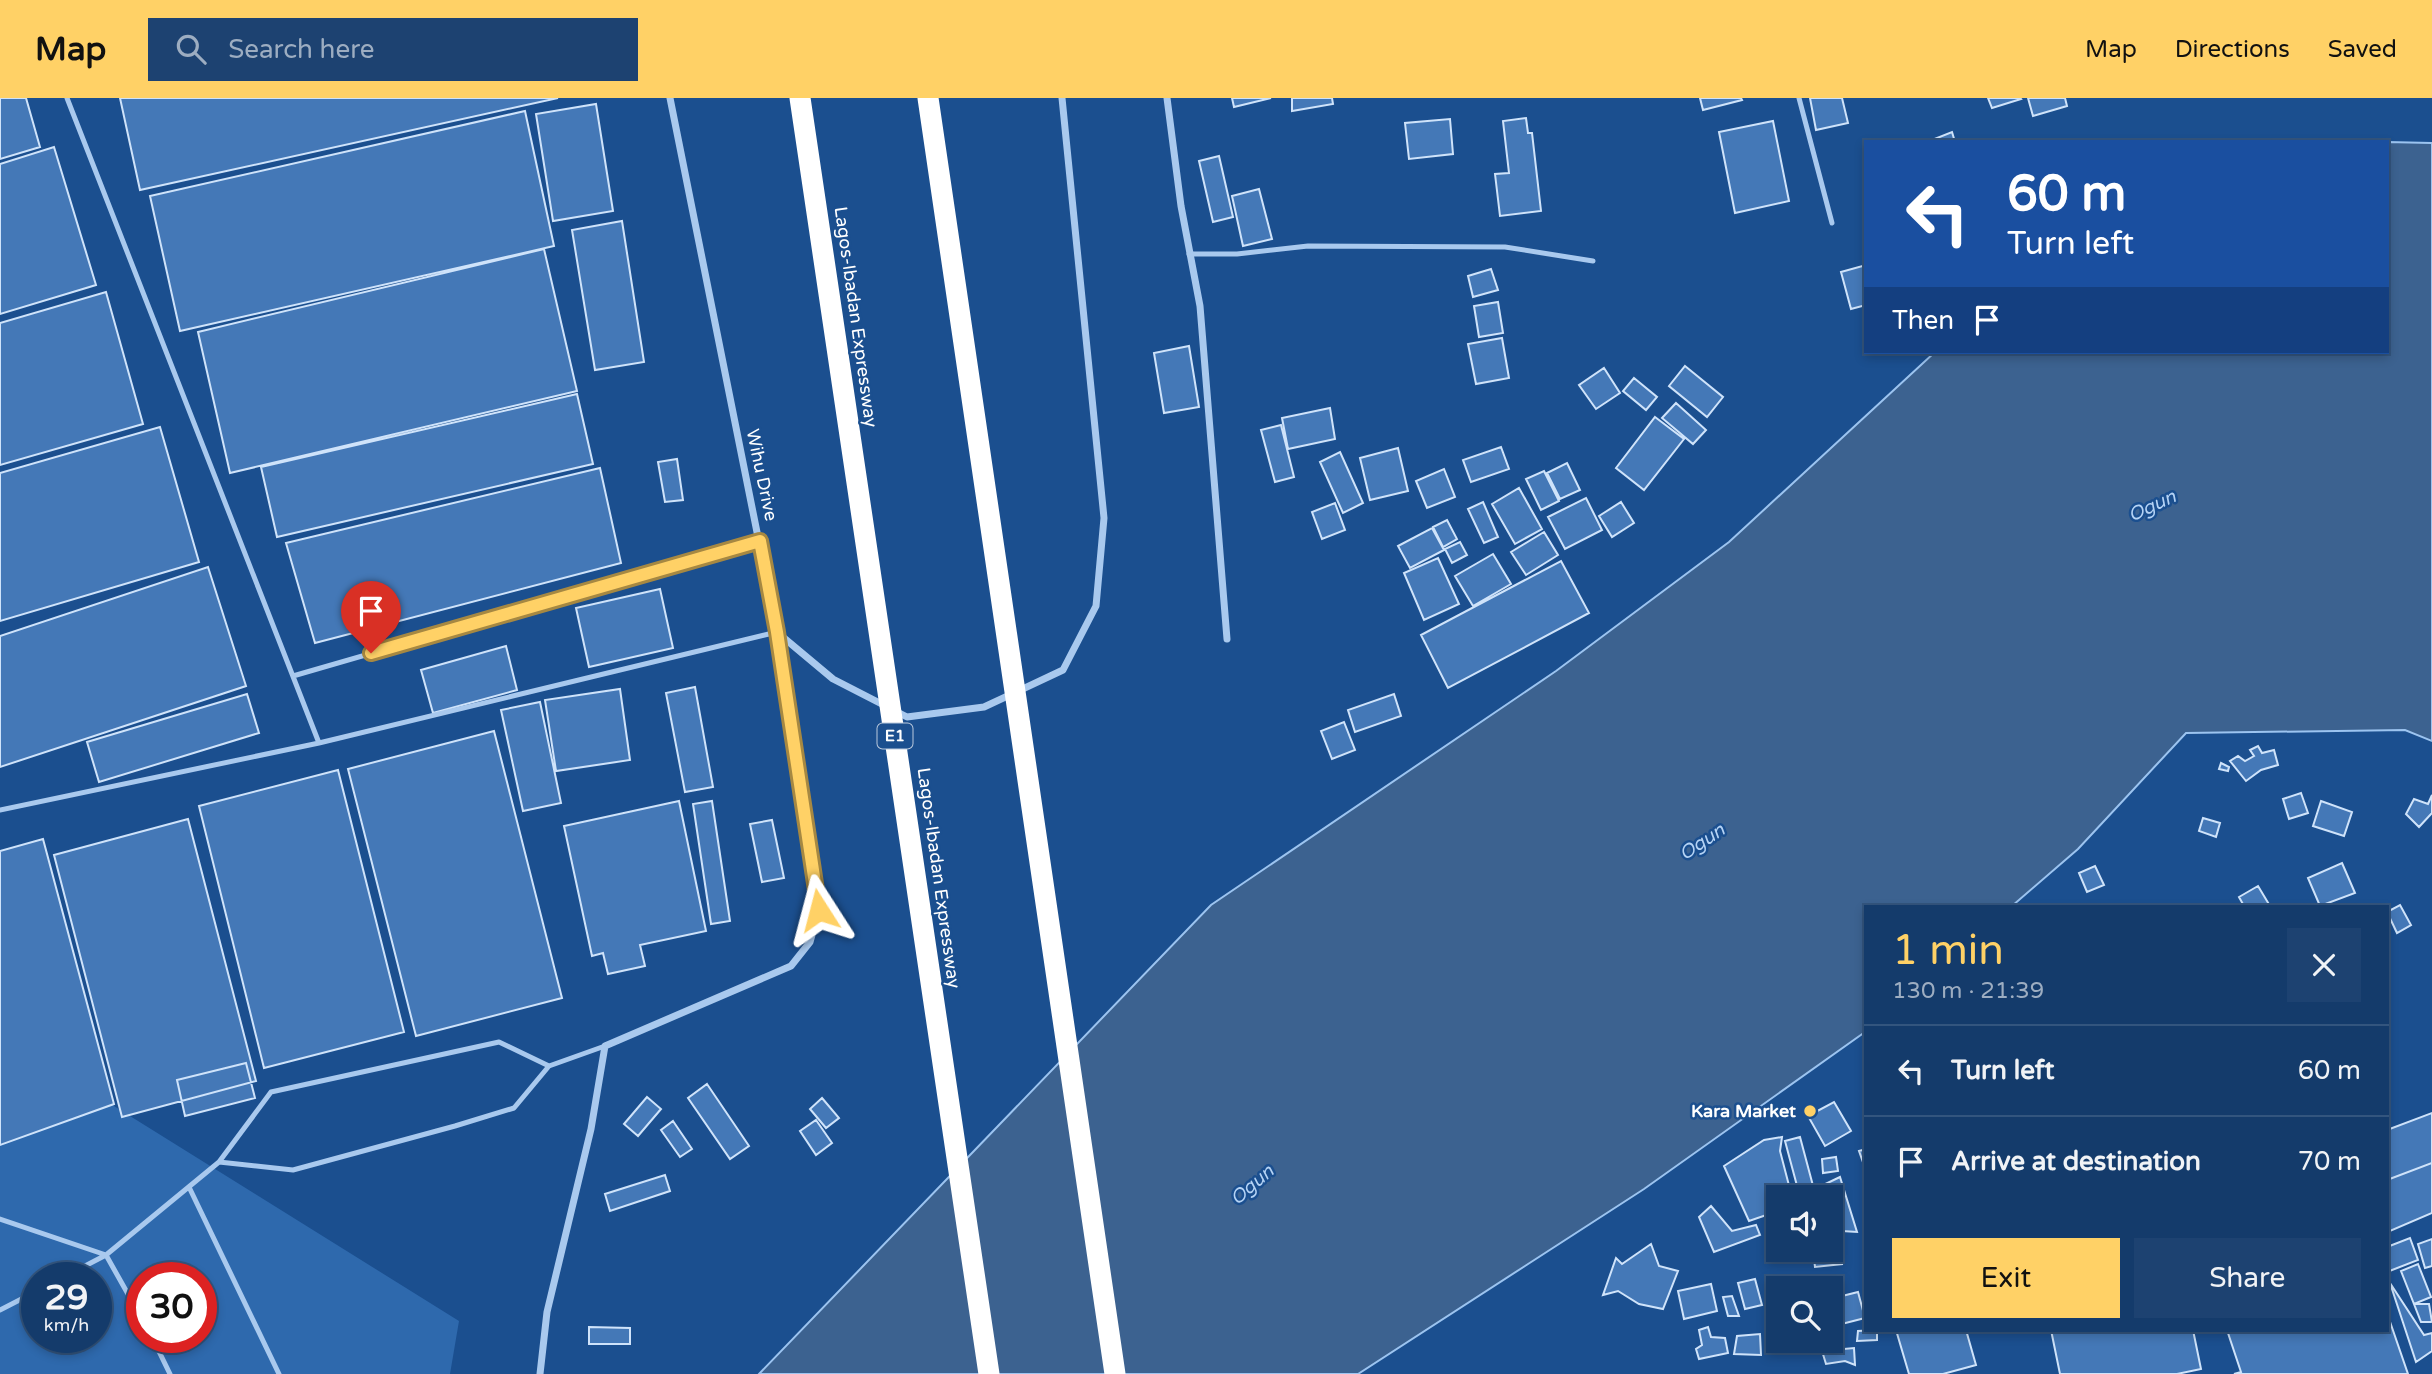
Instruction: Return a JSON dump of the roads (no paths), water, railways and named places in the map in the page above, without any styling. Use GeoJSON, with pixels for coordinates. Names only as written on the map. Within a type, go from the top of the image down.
{"type":"FeatureCollection","features":[{"type":"Feature","properties":{"kind":"highway","name":"Lagos-Ibadan Expressway"},"geometry":{"type":"LineString","coordinates":[[800,98],[989,1374]]}},
{"type":"Feature","properties":{"kind":"highway"},"geometry":{"type":"LineString","coordinates":[[928,98],[1115,1374]]}},
{"type":"Feature","properties":{"kind":"street","name":"Wihu Drive"},"geometry":{"type":"LineString","coordinates":[[606,1046],[791,966],[810,942],[819,910],[777,632],[670,98]]}},
{"type":"Feature","properties":{"kind":"street"},"geometry":{"type":"LineString","coordinates":[[777,632],[833,680],[907,717],[984,707],[1063,670],[1096,606],[1104,518],[1062,98]]}},
{"type":"Feature","properties":{"kind":"street"},"geometry":{"type":"LineString","coordinates":[[1167,98],[1189,254],[1200,306],[1227,639]]}},
{"type":"Feature","properties":{"kind":"street"},"geometry":{"type":"LineString","coordinates":[[540,1374],[547,1312],[591,1129],[606,1046]]}},
{"type":"Feature","properties":{"kind":"lane"},"geometry":{"type":"LineString","coordinates":[[67,98],[319,743]]}},
{"type":"Feature","properties":{"kind":"lane"},"geometry":{"type":"LineString","coordinates":[[1799,98],[1832,223]]}},
{"type":"Feature","properties":{"kind":"lane"},"geometry":{"type":"LineString","coordinates":[[1189,254],[1237,254],[1308,246],[1505,247],[1593,261]]}},
{"type":"Feature","properties":{"kind":"lane"},"geometry":{"type":"LineString","coordinates":[[293,676],[760,541]]}},
{"type":"Feature","properties":{"kind":"lane"},"geometry":{"type":"LineString","coordinates":[[0,810],[319,743],[777,632]]}},
{"type":"Feature","properties":{"kind":"lane"},"geometry":{"type":"LineString","coordinates":[[93,1262],[106,1255],[219,1162],[271,1092],[499,1041],[549,1066]]}},
{"type":"Feature","properties":{"kind":"lane"},"geometry":{"type":"LineString","coordinates":[[219,1162],[293,1170],[455,1126],[514,1108],[549,1066],[606,1046]]}},
{"type":"Feature","properties":{"kind":"lane"},"geometry":{"type":"LineString","coordinates":[[189,1187],[279,1374]]}},
{"type":"Feature","properties":{"kind":"lane"},"geometry":{"type":"LineString","coordinates":[[0,1219],[106,1255],[126,1291]]}},
{"type":"Feature","properties":{"kind":"lane"},"geometry":{"type":"LineString","coordinates":[[0,1310],[21,1299]]}},
{"type":"Feature","properties":{"kind":"lane"},"geometry":{"type":"LineString","coordinates":[[160,1353],[170,1374]]}},
{"type":"Feature","properties":{"kind":"water","name":"Ogun"},"geometry":{"type":"Polygon","coordinates":[[[2389,142],[2432,143],[2432,741],[2405,730],[2186,733],[2078,849],[2013,905],[1864,905],[1864,1033],[1644,1189],[1358,1374],[759,1374],[1211,905],[1556,671],[1729,542],[1933,354],[2389,354],[2389,142]]]}},
{"type":"Feature","properties":{"kind":"place","name":"Kara Market"},"geometry":{"type":"Point","coordinates":[1810,1111]}}]}
